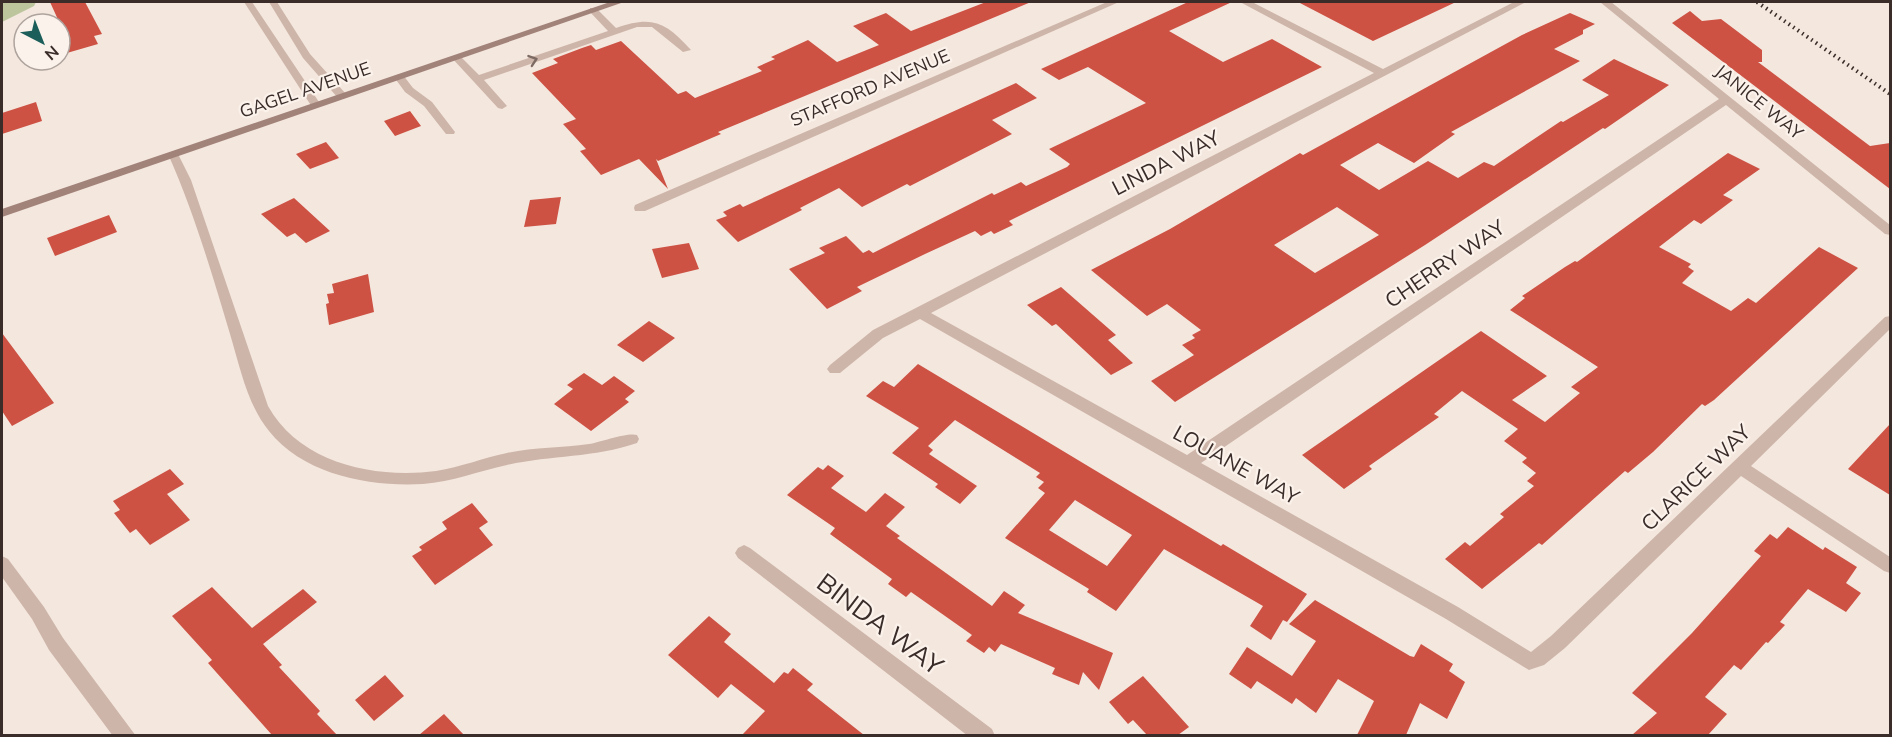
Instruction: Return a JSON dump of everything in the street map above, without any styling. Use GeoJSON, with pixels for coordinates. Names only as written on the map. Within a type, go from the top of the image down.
{"type":"FeatureCollection","features":[{"type":"Feature","properties":{"kind":"street","name":"GAGEL AVENUE"},"geometry":{"type":"LineString","coordinates":[[2,213],[619,2]]}},
{"type":"Feature","properties":{"kind":"street","name":"STAFFORD AVENUE"},"geometry":{"type":"LineString","coordinates":[[640,208],[1114,2]]}},
{"type":"Feature","properties":{"kind":"street"},"geometry":{"type":"LineString","coordinates":[[1245,2],[1382,73]]}},
{"type":"Feature","properties":{"kind":"street","name":"LINDA WAY"},"geometry":{"type":"LineString","coordinates":[[835,369],[878,333],[1521,2]]}},
{"type":"Feature","properties":{"kind":"street","name":"JANICE WAY"},"geometry":{"type":"LineString","coordinates":[[1605,2],[1890,231]]}},
{"type":"Feature","properties":{"kind":"street","name":"CHERRY WAY"},"geometry":{"type":"LineString","coordinates":[[1187,464],[1727,99]]}},
{"type":"Feature","properties":{"kind":"street","name":"LOUANE WAY"},"geometry":{"type":"LineString","coordinates":[[919,312],[1452,613],[1529,661]]}},
{"type":"Feature","properties":{"kind":"street","name":"CLARICE WAY"},"geometry":{"type":"LineString","coordinates":[[1529,661],[1538,659],[1558,642],[1890,321]]}},
{"type":"Feature","properties":{"kind":"street"},"geometry":{"type":"LineString","coordinates":[[1740,467],[1890,566]]}},
{"type":"Feature","properties":{"kind":"street","name":"BINDA WAY"},"geometry":{"type":"LineString","coordinates":[[744,553],[985,735]]}},
{"type":"Feature","properties":{"kind":"street"},"geometry":{"type":"LineString","coordinates":[[2,564],[38,613],[56,644],[126,735]]}},
{"type":"Feature","properties":{"kind":"lane"},"geometry":{"type":"LineString","coordinates":[[248,2],[316,105]]}},
{"type":"Feature","properties":{"kind":"lane"},"geometry":{"type":"LineString","coordinates":[[273,2],[317,70],[342,96]]}},
{"type":"Feature","properties":{"kind":"lane"},"geometry":{"type":"LineString","coordinates":[[593,10],[615,32]]}},
{"type":"Feature","properties":{"kind":"lane"},"geometry":{"type":"LineString","coordinates":[[478,79],[636,24],[654,24],[686,50]]}},
{"type":"Feature","properties":{"kind":"lane"},"geometry":{"type":"LineString","coordinates":[[456,57],[502,105]]}},
{"type":"Feature","properties":{"kind":"lane"},"geometry":{"type":"LineString","coordinates":[[399,77],[409,90],[428,104],[450,132]]}},
{"type":"Feature","properties":{"kind":"lane"},"geometry":{"type":"LineString","coordinates":[[173,154],[185,180],[248,370],[273,426],[300,450],[321,461],[356,472],[392,478],[424,478],[466,471],[537,454],[617,445],[632,439]]}},
{"type":"Feature","properties":{"kind":"green space"},"geometry":{"type":"Polygon","coordinates":[[[2,2],[36,2],[34,6],[22,12],[12,12],[12,17],[2,22],[2,2]]]}},
{"type":"Feature","properties":{"kind":"building"},"geometry":{"type":"Polygon","coordinates":[[[50,2],[85,2],[102,34],[94,36],[98,44],[72,52],[72,12],[55,12],[50,2]]]}},
{"type":"Feature","properties":{"kind":"building"},"geometry":{"type":"Polygon","coordinates":[[[986,2],[1031,2],[718,132],[721,134],[658,161],[656,159],[668,189],[639,159],[601,175],[580,151],[586,149],[563,124],[576,119],[532,73],[558,63],[553,59],[582,48],[591,45],[596,50],[621,41],[678,94],[686,91],[695,98],[762,71],[757,67],[775,59],[771,57],[808,40],[837,62],[879,45],[853,26],[886,13],[911,31],[986,2]]]}},
{"type":"Feature","properties":{"kind":"building"},"geometry":{"type":"Polygon","coordinates":[[[1188,2],[1232,2],[1169,31],[1223,62],[1272,39],[1322,67],[1009,221],[1013,225],[994,234],[991,231],[981,236],[975,231],[857,287],[862,291],[827,309],[789,269],[825,253],[819,248],[846,236],[863,253],[869,250],[873,253],[992,193],[994,195],[1021,182],[1026,186],[1067,167],[1070,164],[1049,149],[1146,103],[1088,67],[1059,80],[1041,69],[1188,2]]]}},
{"type":"Feature","properties":{"kind":"building"},"geometry":{"type":"Polygon","coordinates":[[[1298,2],[1456,2],[1373,41],[1298,2]]]}},
{"type":"Feature","properties":{"kind":"building"},"geometry":{"type":"Polygon","coordinates":[[[1690,11],[1702,21],[1721,19],[1762,50],[1762,62],[1758,62],[1870,146],[1890,143],[1890,189],[1672,23],[1690,11]]]}},
{"type":"Feature","properties":{"kind":"building"},"geometry":{"type":"Polygon","coordinates":[[[1570,13],[1595,24],[1583,30],[1583,34],[1554,49],[1580,61],[1451,132],[1455,134],[1414,163],[1378,143],[1340,165],[1379,190],[1428,161],[1458,178],[1484,162],[1494,166],[1561,121],[1563,122],[1609,95],[1582,80],[1614,59],[1669,85],[1425,245],[1175,402],[1151,381],[1194,355],[1182,345],[1195,338],[1192,335],[1201,330],[1167,304],[1147,316],[1091,270],[1170,229],[1300,153],[1303,155],[1522,35],[1570,13]],[[1337,207],[1274,245],[1315,273],[1379,235],[1337,207]]]}},
{"type":"Feature","properties":{"kind":"building"},"geometry":{"type":"Polygon","coordinates":[[[1016,83],[1037,98],[992,120],[1012,134],[910,186],[907,184],[862,207],[839,188],[800,208],[802,210],[738,242],[716,220],[727,216],[723,212],[740,204],[743,207],[1016,83]]]}},
{"type":"Feature","properties":{"kind":"building"},"geometry":{"type":"Polygon","coordinates":[[[36,102],[42,121],[2,134],[2,113],[36,102]]]}},
{"type":"Feature","properties":{"kind":"building"},"geometry":{"type":"Polygon","coordinates":[[[410,111],[421,126],[395,136],[384,121],[410,111]]]}},
{"type":"Feature","properties":{"kind":"building"},"geometry":{"type":"Polygon","coordinates":[[[326,142],[339,158],[310,169],[296,154],[326,142]]]}},
{"type":"Feature","properties":{"kind":"building"},"geometry":{"type":"Polygon","coordinates":[[[1728,153],[1760,169],[1723,195],[1733,200],[1701,224],[1694,220],[1659,247],[1691,264],[1688,267],[1694,271],[1682,283],[1731,311],[1748,298],[1756,303],[1819,247],[1858,268],[1714,400],[1705,406],[1702,404],[1653,452],[1628,473],[1625,471],[1542,545],[1539,543],[1482,589],[1445,559],[1465,542],[1470,546],[1504,517],[1500,514],[1534,486],[1527,481],[1536,473],[1522,462],[1527,458],[1504,441],[1518,429],[1462,391],[1434,414],[1439,417],[1369,466],[1372,469],[1344,489],[1302,455],[1481,331],[1547,376],[1512,400],[1545,422],[1580,393],[1571,387],[1598,367],[1510,310],[1525,298],[1522,296],[1565,267],[1577,262],[1728,153]]]}},
{"type":"Feature","properties":{"kind":"building"},"geometry":{"type":"Polygon","coordinates":[[[561,197],[556,224],[524,227],[530,200],[561,197]]]}},
{"type":"Feature","properties":{"kind":"building"},"geometry":{"type":"Polygon","coordinates":[[[294,198],[330,231],[306,243],[295,233],[287,237],[261,214],[294,198]]]}},
{"type":"Feature","properties":{"kind":"building"},"geometry":{"type":"Polygon","coordinates":[[[109,215],[117,232],[55,256],[47,238],[109,215]]]}},
{"type":"Feature","properties":{"kind":"building"},"geometry":{"type":"Polygon","coordinates":[[[689,243],[699,269],[662,278],[652,249],[689,243]]]}},
{"type":"Feature","properties":{"kind":"building"},"geometry":{"type":"Polygon","coordinates":[[[368,274],[374,312],[329,325],[326,304],[329,303],[327,294],[334,293],[332,284],[368,274]]]}},
{"type":"Feature","properties":{"kind":"building"},"geometry":{"type":"Polygon","coordinates":[[[1061,287],[1116,335],[1108,340],[1133,363],[1111,375],[1056,324],[1052,326],[1027,305],[1061,287]]]}},
{"type":"Feature","properties":{"kind":"building"},"geometry":{"type":"Polygon","coordinates":[[[649,321],[675,338],[643,362],[617,345],[649,321]]]}},
{"type":"Feature","properties":{"kind":"building"},"geometry":{"type":"Polygon","coordinates":[[[2,333],[54,403],[12,426],[2,411],[2,333]]]}},
{"type":"Feature","properties":{"kind":"building"},"geometry":{"type":"Polygon","coordinates":[[[918,364],[1221,546],[1223,544],[1307,594],[1287,622],[1283,620],[1271,640],[1250,626],[1263,606],[1164,549],[1116,611],[1087,592],[1089,589],[1005,538],[1045,493],[1038,488],[1044,482],[1036,477],[1040,473],[955,420],[928,446],[933,450],[929,454],[977,486],[960,504],[935,487],[938,484],[892,453],[919,428],[866,396],[883,381],[894,387],[918,364]],[[1075,500],[1049,530],[1107,566],[1132,535],[1075,500]]]}},
{"type":"Feature","properties":{"kind":"building"},"geometry":{"type":"Polygon","coordinates":[[[584,373],[602,385],[614,376],[635,391],[625,399],[629,402],[591,431],[554,404],[573,389],[567,385],[584,373]]]}},
{"type":"Feature","properties":{"kind":"building"},"geometry":{"type":"Polygon","coordinates":[[[1890,424],[1890,495],[1848,469],[1890,424]]]}},
{"type":"Feature","properties":{"kind":"building"},"geometry":{"type":"Polygon","coordinates":[[[828,465],[844,476],[831,488],[866,512],[885,493],[905,507],[886,526],[900,536],[897,538],[992,606],[1004,591],[1025,605],[1018,613],[1113,653],[1099,690],[1083,672],[1079,685],[1052,674],[1055,668],[1001,644],[995,652],[989,647],[984,653],[966,641],[972,635],[911,592],[906,597],[888,584],[892,579],[830,534],[835,528],[787,495],[818,467],[823,470],[828,465]]]}},
{"type":"Feature","properties":{"kind":"building"},"geometry":{"type":"Polygon","coordinates":[[[170,469],[184,484],[167,494],[190,520],[150,545],[136,529],[130,533],[114,513],[120,510],[113,501],[170,469]]]}},
{"type":"Feature","properties":{"kind":"building"},"geometry":{"type":"Polygon","coordinates":[[[472,503],[488,522],[479,528],[493,545],[435,585],[412,556],[422,550],[419,547],[447,529],[442,522],[472,503]]]}},
{"type":"Feature","properties":{"kind":"building"},"geometry":{"type":"Polygon","coordinates":[[[1788,527],[1823,550],[1825,547],[1857,567],[1846,583],[1861,593],[1846,612],[1808,589],[1780,622],[1785,625],[1768,643],[1766,642],[1741,670],[1734,665],[1705,697],[1727,714],[1708,735],[1632,735],[1657,713],[1632,693],[1692,633],[1761,556],[1754,551],[1770,534],[1777,539],[1788,527]]]}},
{"type":"Feature","properties":{"kind":"building"},"geometry":{"type":"Polygon","coordinates":[[[212,587],[252,628],[303,589],[317,602],[263,644],[282,665],[279,667],[320,711],[317,714],[337,735],[272,735],[208,663],[212,660],[172,616],[212,587]]]}},
{"type":"Feature","properties":{"kind":"building"},"geometry":{"type":"Polygon","coordinates":[[[1315,600],[1410,656],[1414,657],[1421,644],[1453,664],[1449,671],[1465,682],[1447,719],[1420,703],[1406,735],[1357,735],[1374,701],[1338,679],[1316,713],[1296,698],[1292,704],[1257,681],[1251,689],[1229,674],[1247,647],[1292,676],[1316,641],[1289,624],[1315,600]]]}},
{"type":"Feature","properties":{"kind":"building"},"geometry":{"type":"Polygon","coordinates":[[[709,616],[731,634],[724,642],[774,683],[784,672],[788,674],[793,668],[813,684],[807,690],[864,735],[742,735],[765,711],[731,684],[718,698],[668,655],[709,616]]]}},
{"type":"Feature","properties":{"kind":"building"},"geometry":{"type":"Polygon","coordinates":[[[385,675],[404,696],[374,721],[355,700],[385,675]]]}},
{"type":"Feature","properties":{"kind":"building"},"geometry":{"type":"Polygon","coordinates":[[[1143,676],[1189,727],[1178,735],[1147,735],[1133,720],[1128,724],[1109,702],[1143,676]]]}},
{"type":"Feature","properties":{"kind":"building"},"geometry":{"type":"Polygon","coordinates":[[[444,714],[464,735],[419,735],[444,714]]]}},
{"type":"Feature","properties":{"kind":"railway"},"geometry":{"type":"LineString","coordinates":[[1757,2],[1890,94]]}}]}
